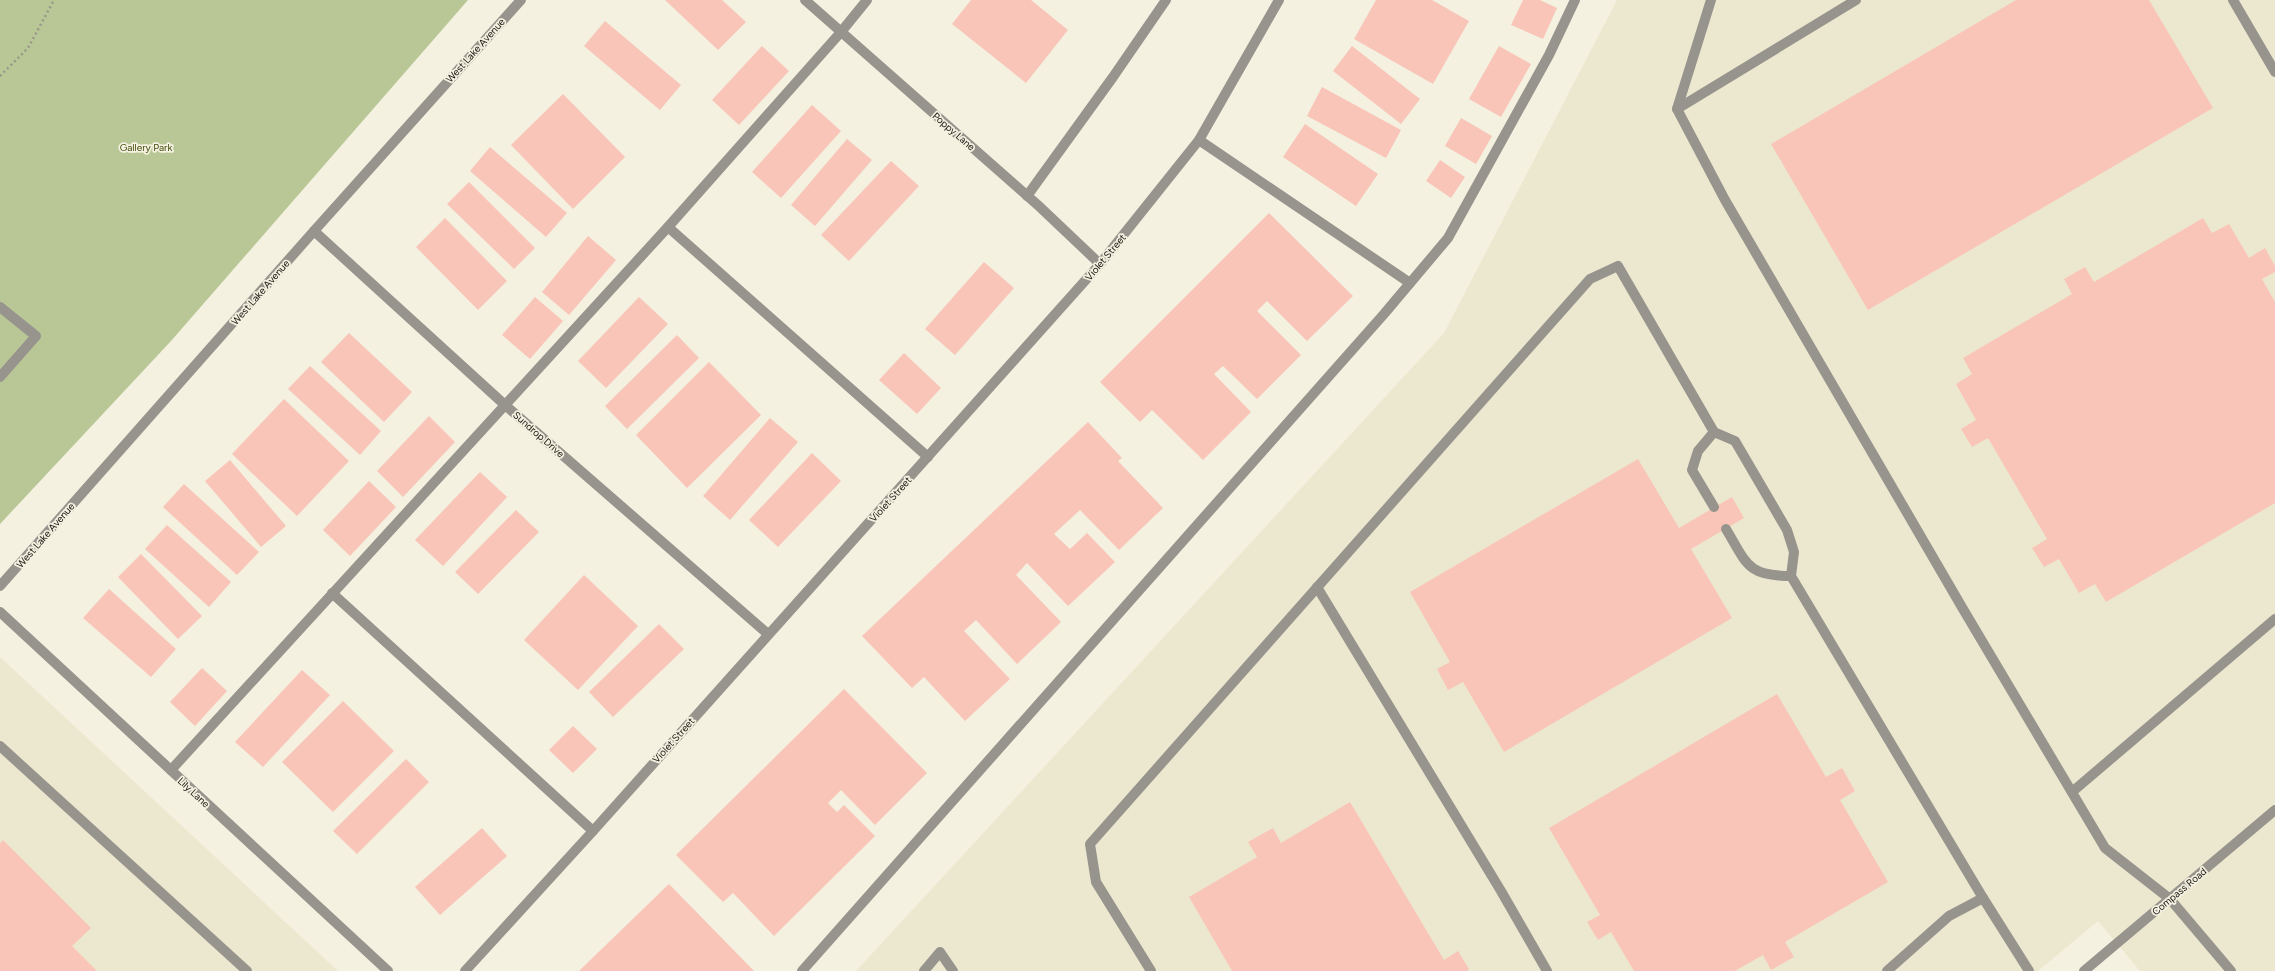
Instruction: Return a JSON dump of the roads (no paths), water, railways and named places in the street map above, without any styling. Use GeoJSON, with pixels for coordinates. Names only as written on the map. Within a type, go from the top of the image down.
{"type":"FeatureCollection","features":[{"type":"Feature","properties":{"kind":"street","name":"West Lake Avenue"},"geometry":{"type":"LineString","coordinates":[[0,586],[314,231],[521,0]]}},
{"type":"Feature","properties":{"kind":"street","name":"Poppy Lane"},"geometry":{"type":"LineString","coordinates":[[805,0],[1028,196],[1100,264]]}},
{"type":"Feature","properties":{"kind":"street"},"geometry":{"type":"LineString","coordinates":[[171,770],[668,226],[841,32],[867,0]]}},
{"type":"Feature","properties":{"kind":"street"},"geometry":{"type":"LineString","coordinates":[[1028,196],[1166,0]]}},
{"type":"Feature","properties":{"kind":"street","name":"Violet Street"},"geometry":{"type":"LineString","coordinates":[[465,971],[593,831],[1100,264],[1199,140],[1279,0]]}},
{"type":"Feature","properties":{"kind":"street"},"geometry":{"type":"LineString","coordinates":[[802,971],[1410,283],[1448,238],[1549,55],[1575,0]]}},
{"type":"Feature","properties":{"kind":"street"},"geometry":{"type":"LineString","coordinates":[[1711,0],[1677,109],[1725,200],[2105,848],[2170,899],[2231,971]]}},
{"type":"Feature","properties":{"kind":"street"},"geometry":{"type":"LineString","coordinates":[[1677,109],[1856,0]]}},
{"type":"Feature","properties":{"kind":"street"},"geometry":{"type":"LineString","coordinates":[[2233,0],[2275,72]]}},
{"type":"Feature","properties":{"kind":"street"},"geometry":{"type":"LineString","coordinates":[[1199,140],[1410,283]]}},
{"type":"Feature","properties":{"kind":"street"},"geometry":{"type":"LineString","coordinates":[[668,226],[928,457]]}},
{"type":"Feature","properties":{"kind":"street","name":"Sundrop Drive"},"geometry":{"type":"LineString","coordinates":[[314,231],[505,404],[768,634]]}},
{"type":"Feature","properties":{"kind":"street"},"geometry":{"type":"LineString","coordinates":[[1151,971],[1096,882],[1090,844],[1590,279],[1618,266],[1714,432],[1735,441],[1787,530],[1794,552],[1791,576],[1983,898],[2029,971]]}},
{"type":"Feature","properties":{"kind":"street"},"geometry":{"type":"LineString","coordinates":[[0,307],[36,336],[0,377]]}},
{"type":"Feature","properties":{"kind":"street"},"geometry":{"type":"LineString","coordinates":[[1714,432],[1698,451],[1692,470],[1714,507]]}},
{"type":"Feature","properties":{"kind":"street"},"geometry":{"type":"LineString","coordinates":[[1726,529],[1747,565],[1768,576],[1791,576]]}},
{"type":"Feature","properties":{"kind":"street"},"geometry":{"type":"LineString","coordinates":[[1317,588],[1501,891],[1547,971]]}},
{"type":"Feature","properties":{"kind":"street"},"geometry":{"type":"LineString","coordinates":[[332,593],[593,831]]}},
{"type":"Feature","properties":{"kind":"street","name":"Lily Lane"},"geometry":{"type":"LineString","coordinates":[[0,612],[388,971]]}},
{"type":"Feature","properties":{"kind":"street"},"geometry":{"type":"LineString","coordinates":[[2072,792],[2275,618]]}},
{"type":"Feature","properties":{"kind":"street"},"geometry":{"type":"LineString","coordinates":[[1,749],[247,971]]}},
{"type":"Feature","properties":{"kind":"street","name":"Compass Road"},"geometry":{"type":"LineString","coordinates":[[2084,971],[2275,810]]}},
{"type":"Feature","properties":{"kind":"street"},"geometry":{"type":"LineString","coordinates":[[1887,971],[1949,916],[1983,898]]}},
{"type":"Feature","properties":{"kind":"street"},"geometry":{"type":"LineString","coordinates":[[924,971],[940,952],[953,971]]}},
{"type":"Feature","properties":{"kind":"park label","name":"Gallery Park"},"geometry":{"type":"Point","coordinates":[146,147]}}]}
